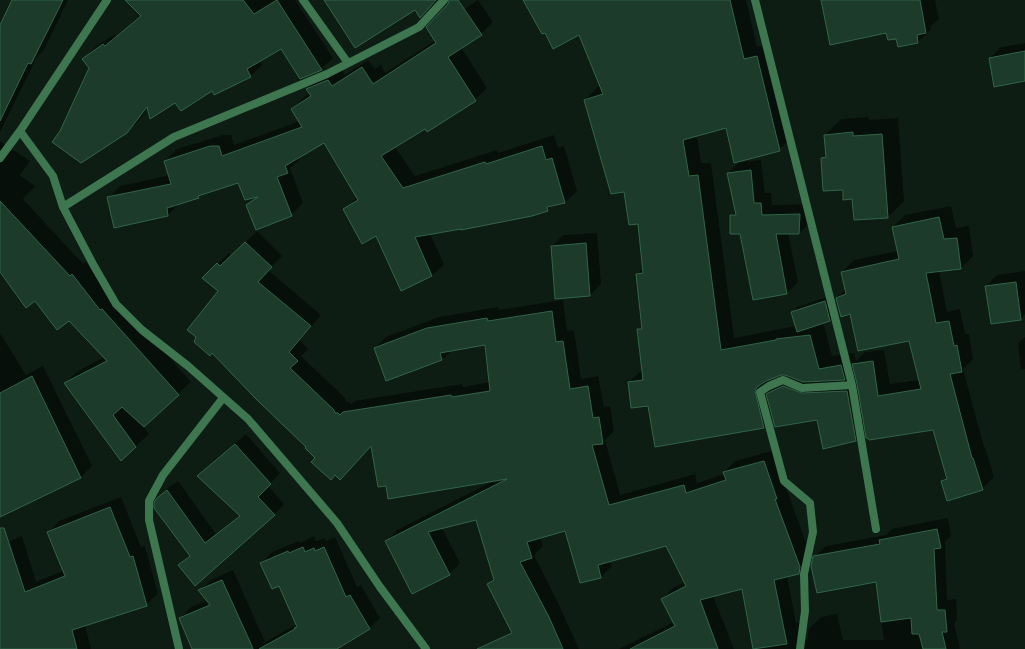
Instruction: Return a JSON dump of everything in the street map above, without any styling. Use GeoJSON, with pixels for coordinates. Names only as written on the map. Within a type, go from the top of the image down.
{"type":"FeatureCollection","features":[{"type":"Feature","properties":{"kind":"street"},"geometry":{"type":"LineString","coordinates":[[0,158],[20,131],[107,0]]}},
{"type":"Feature","properties":{"kind":"street"},"geometry":{"type":"LineString","coordinates":[[303,0],[348,63]]}},
{"type":"Feature","properties":{"kind":"street"},"geometry":{"type":"LineString","coordinates":[[63,207],[174,137],[327,74],[419,26],[444,0]]}},
{"type":"Feature","properties":{"kind":"street"},"geometry":{"type":"LineString","coordinates":[[755,0],[852,385],[876,528]]}},
{"type":"Feature","properties":{"kind":"street"},"geometry":{"type":"LineString","coordinates":[[20,131],[53,176],[63,207],[116,304],[142,330],[188,366],[248,419],[337,523],[380,587],[426,649]]}},
{"type":"Feature","properties":{"kind":"street"},"geometry":{"type":"LineString","coordinates":[[800,649],[805,611],[804,574],[813,532],[810,503],[784,481],[760,392],[783,380],[802,388],[852,385]]}},
{"type":"Feature","properties":{"kind":"street"},"geometry":{"type":"LineString","coordinates":[[179,649],[149,520],[149,501],[163,475],[223,398]]}},
{"type":"Feature","properties":{"kind":"building"},"geometry":{"type":"Polygon","coordinates":[[[12,0],[63,0],[31,64],[28,63],[0,121],[0,25],[12,0]]]}},
{"type":"Feature","properties":{"kind":"building"},"geometry":{"type":"Polygon","coordinates":[[[125,0],[243,0],[254,14],[277,0],[322,70],[300,79],[281,49],[247,69],[251,77],[214,95],[212,91],[181,111],[175,103],[150,119],[147,107],[127,133],[81,163],[52,142],[60,131],[89,68],[82,59],[103,44],[105,46],[141,16],[125,0]]]}},
{"type":"Feature","properties":{"kind":"building"},"geometry":{"type":"Polygon","coordinates":[[[324,0],[436,0],[420,18],[415,10],[355,48],[324,0]]]}},
{"type":"Feature","properties":{"kind":"building"},"geometry":{"type":"Polygon","coordinates":[[[449,0],[458,0],[482,35],[448,57],[476,101],[427,132],[425,129],[381,156],[403,188],[542,146],[546,160],[552,158],[565,203],[547,207],[548,211],[532,216],[461,230],[415,237],[432,276],[401,291],[376,236],[362,244],[343,209],[358,200],[324,143],[285,166],[288,173],[277,177],[292,216],[256,230],[246,205],[258,197],[245,200],[238,183],[167,208],[168,216],[114,228],[107,197],[171,184],[164,161],[210,146],[219,146],[222,156],[302,127],[291,109],[311,96],[306,89],[328,80],[332,86],[362,67],[373,84],[436,43],[426,27],[448,4],[449,0]]]}},
{"type":"Feature","properties":{"kind":"building"},"geometry":{"type":"Polygon","coordinates":[[[523,0],[730,0],[744,59],[757,56],[780,151],[734,163],[726,128],[683,140],[689,176],[698,175],[721,350],[776,339],[810,335],[819,369],[841,365],[845,380],[803,382],[785,375],[781,375],[766,381],[757,387],[755,391],[764,428],[655,447],[648,406],[631,408],[628,382],[643,380],[637,329],[642,329],[636,274],[643,273],[638,224],[629,225],[624,192],[611,194],[584,100],[603,94],[579,35],[553,49],[545,33],[542,34],[523,0]]]}},
{"type":"Feature","properties":{"kind":"building"},"geometry":{"type":"Polygon","coordinates":[[[821,0],[920,0],[926,33],[917,35],[918,43],[898,47],[896,39],[888,40],[886,33],[830,45],[821,0]]]}},
{"type":"Feature","properties":{"kind":"building"},"geometry":{"type":"Polygon","coordinates":[[[1025,51],[1025,81],[994,87],[989,58],[1025,51]]]}},
{"type":"Feature","properties":{"kind":"building"},"geometry":{"type":"Polygon","coordinates":[[[853,132],[853,136],[882,134],[888,218],[854,220],[852,199],[843,200],[843,190],[823,191],[821,158],[826,157],[824,135],[853,132]]]}},
{"type":"Feature","properties":{"kind":"building"},"geometry":{"type":"Polygon","coordinates":[[[751,170],[754,203],[761,203],[762,215],[800,214],[799,234],[776,234],[787,294],[753,300],[740,234],[730,234],[730,215],[736,215],[727,173],[751,170]]]}},
{"type":"Feature","properties":{"kind":"building"},"geometry":{"type":"Polygon","coordinates":[[[0,201],[70,276],[72,274],[100,310],[102,309],[179,395],[144,427],[122,407],[113,415],[136,447],[121,461],[64,383],[107,361],[69,321],[57,330],[35,301],[26,308],[0,272],[0,201]]]}},
{"type":"Feature","properties":{"kind":"building"},"geometry":{"type":"Polygon","coordinates":[[[939,217],[944,239],[957,238],[961,269],[926,273],[936,323],[949,321],[954,346],[957,345],[962,372],[950,374],[972,458],[983,490],[947,501],[941,481],[947,479],[933,430],[869,440],[866,438],[852,364],[873,361],[878,396],[921,389],[909,341],[858,351],[850,314],[841,317],[836,298],[846,294],[841,272],[899,259],[892,227],[939,217]]]}},
{"type":"Feature","properties":{"kind":"building"},"geometry":{"type":"Polygon","coordinates":[[[245,242],[272,267],[258,282],[311,326],[289,352],[298,361],[290,368],[334,410],[335,413],[340,415],[343,412],[451,395],[452,397],[490,391],[485,345],[440,353],[442,360],[386,381],[374,348],[427,328],[487,318],[488,321],[552,311],[556,342],[563,341],[570,389],[588,386],[593,418],[599,417],[603,444],[592,445],[609,505],[684,485],[686,493],[726,480],[723,472],[764,461],[777,499],[775,499],[800,567],[799,574],[774,580],[787,644],[753,649],[742,589],[700,600],[718,649],[630,649],[675,626],[661,599],[686,586],[666,546],[598,565],[601,578],[580,583],[565,531],[527,542],[532,558],[520,562],[549,617],[563,649],[477,649],[512,633],[487,584],[494,580],[476,520],[428,532],[450,575],[412,594],[385,541],[507,479],[388,499],[386,486],[378,487],[371,446],[340,480],[335,475],[331,480],[311,462],[315,458],[305,448],[306,447],[256,399],[212,353],[210,356],[194,342],[196,337],[187,330],[218,291],[202,278],[217,263],[220,266],[245,242]]]}},
{"type":"Feature","properties":{"kind":"building"},"geometry":{"type":"Polygon","coordinates":[[[586,243],[590,296],[555,299],[551,246],[586,243]]]}},
{"type":"Feature","properties":{"kind":"building"},"geometry":{"type":"Polygon","coordinates":[[[1016,282],[1021,320],[991,324],[985,286],[1016,282]]]}},
{"type":"Feature","properties":{"kind":"building"},"geometry":{"type":"Polygon","coordinates":[[[825,301],[830,321],[797,332],[791,312],[825,301]]]}},
{"type":"Feature","properties":{"kind":"building"},"geometry":{"type":"Polygon","coordinates":[[[32,376],[81,478],[0,517],[0,393],[32,376]]]}},
{"type":"Feature","properties":{"kind":"building"},"geometry":{"type":"Polygon","coordinates":[[[783,386],[802,393],[847,391],[856,441],[823,449],[817,420],[775,427],[766,394],[783,386]]]}},
{"type":"Feature","properties":{"kind":"building"},"geometry":{"type":"Polygon","coordinates":[[[235,444],[271,484],[258,497],[275,515],[195,586],[178,565],[190,556],[154,508],[154,502],[167,490],[205,543],[240,516],[197,476],[235,444]]]}},
{"type":"Feature","properties":{"kind":"building"},"geometry":{"type":"Polygon","coordinates":[[[110,507],[130,557],[133,556],[147,606],[72,630],[77,649],[0,649],[0,528],[4,528],[25,592],[65,576],[47,532],[110,507]]]}},
{"type":"Feature","properties":{"kind":"building"},"geometry":{"type":"Polygon","coordinates":[[[937,529],[941,548],[934,549],[937,610],[945,610],[947,632],[942,632],[946,649],[923,649],[919,634],[912,634],[911,618],[881,622],[876,582],[817,593],[811,566],[813,556],[880,544],[879,540],[937,529]]]}},
{"type":"Feature","properties":{"kind":"building"},"geometry":{"type":"Polygon","coordinates":[[[303,547],[305,552],[314,548],[315,551],[324,547],[346,597],[350,595],[370,629],[337,649],[259,649],[297,627],[279,586],[272,589],[260,563],[288,551],[289,553],[303,547]]]}},
{"type":"Feature","properties":{"kind":"building"},"geometry":{"type":"Polygon","coordinates":[[[222,580],[253,649],[192,649],[179,618],[210,605],[198,590],[222,580]]]}}]}
